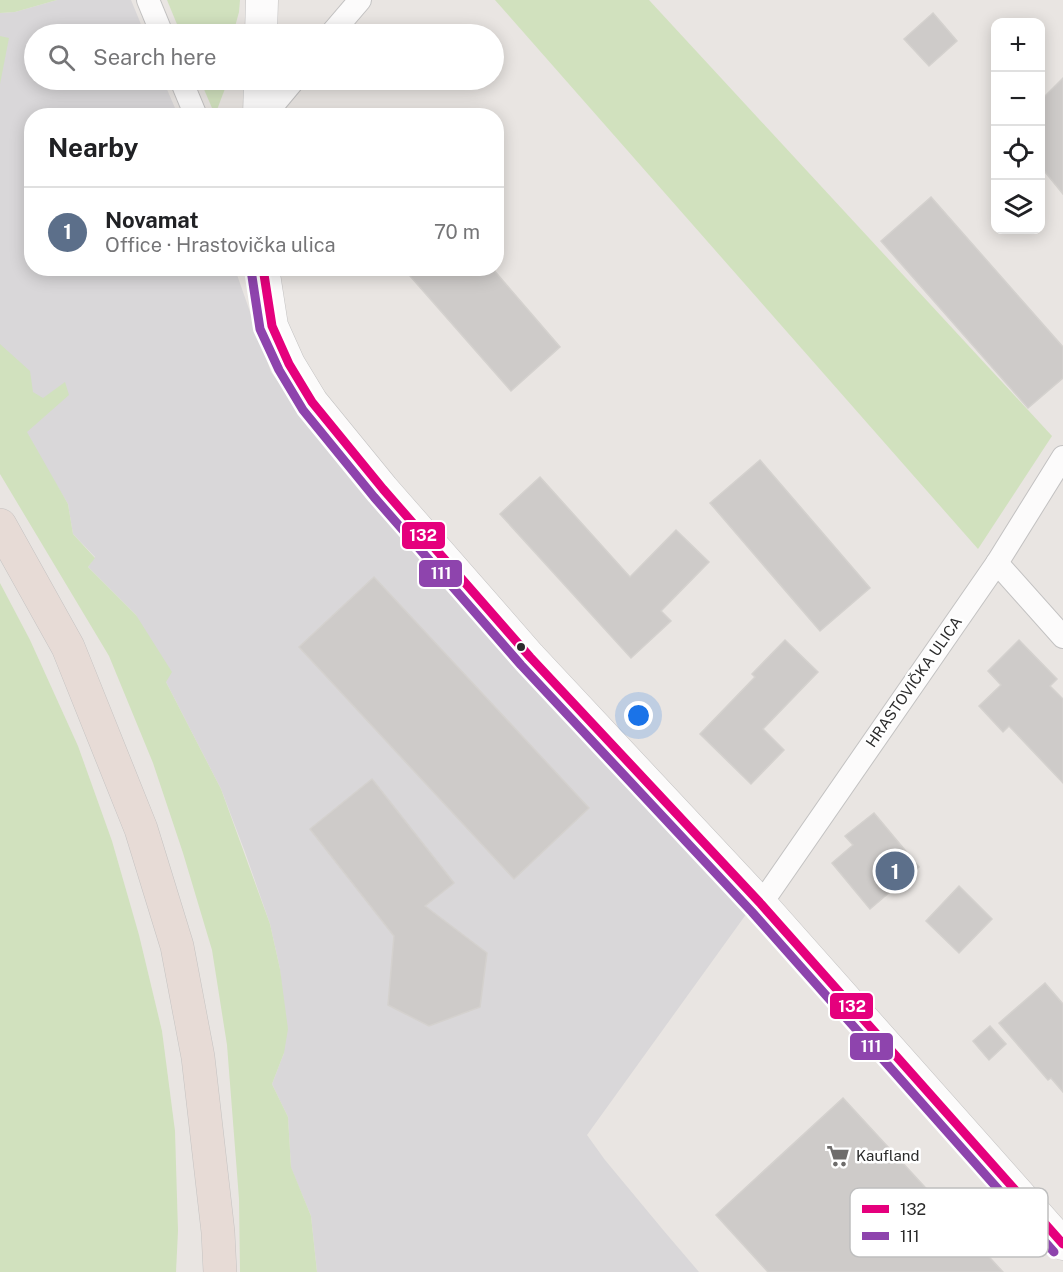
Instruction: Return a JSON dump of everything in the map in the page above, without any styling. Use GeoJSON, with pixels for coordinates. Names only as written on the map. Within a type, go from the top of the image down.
{"type":"FeatureCollection","features":[{"type":"Feature","properties":{"kind":"highway"},"geometry":{"type":"LineString","coordinates":[[0,525],[68,647],[141,829],[177,946],[198,1057],[218,1233],[220,1272]]}},
{"type":"Feature","properties":{"kind":"highway"},"geometry":{"type":"LineString","coordinates":[[198,1057],[204,1189],[201,1272]]}},
{"type":"Feature","properties":{"kind":"main road"},"geometry":{"type":"LineString","coordinates":[[261,24],[262,0]]}},
{"type":"Feature","properties":{"kind":"main road"},"geometry":{"type":"LineString","coordinates":[[259,108],[260,90]]}},
{"type":"Feature","properties":{"kind":"main road"},"geometry":{"type":"LineString","coordinates":[[264,276],[272,326],[289,364],[312,402],[383,489],[530,657],[760,904],[1013,1188]]}},
{"type":"Feature","properties":{"kind":"main road"},"geometry":{"type":"LineString","coordinates":[[1048,1227],[1063,1244]]}},
{"type":"Feature","properties":{"kind":"street"},"geometry":{"type":"LineString","coordinates":[[148,0],[158,24]]}},
{"type":"Feature","properties":{"kind":"street"},"geometry":{"type":"LineString","coordinates":[[340,24],[360,0]]}},
{"type":"Feature","properties":{"kind":"street"},"geometry":{"type":"LineString","coordinates":[[185,90],[193,108]]}},
{"type":"Feature","properties":{"kind":"street"},"geometry":{"type":"LineString","coordinates":[[271,108],[286,90]]}},
{"type":"Feature","properties":{"kind":"street","name":"HRASTOVIČKA ULICA"},"geometry":{"type":"LineString","coordinates":[[760,904],[996,563],[1063,457]]}},
{"type":"Feature","properties":{"kind":"street"},"geometry":{"type":"LineString","coordinates":[[996,563],[1063,637]]}},
{"type":"Feature","properties":{"kind":"shaded area"},"geometry":{"type":"Polygon","coordinates":[[[57,0],[131,0],[141,24],[24,24],[24,90],[167,90],[175,108],[24,108],[24,276],[237,276],[271,372],[314,430],[512,654],[747,913],[587,1135],[605,1160],[699,1272],[317,1272],[311,1216],[291,1168],[288,1117],[272,1084],[284,1053],[280,969],[270,924],[245,852],[221,789],[166,682],[136,615],[88,567],[95,557],[73,534],[68,504],[0,390],[0,13],[15,12],[57,0]]]}},
{"type":"Feature","properties":{"kind":"green space"},"geometry":{"type":"Polygon","coordinates":[[[0,0],[57,0],[15,12],[0,13],[0,0]]]}},
{"type":"Feature","properties":{"kind":"green space"},"geometry":{"type":"Polygon","coordinates":[[[167,0],[240,0],[236,24],[177,24],[167,0]]]}},
{"type":"Feature","properties":{"kind":"green space"},"geometry":{"type":"Polygon","coordinates":[[[495,0],[649,0],[1052,436],[978,549],[495,0]]]}},
{"type":"Feature","properties":{"kind":"green space"},"geometry":{"type":"Polygon","coordinates":[[[0,36],[9,38],[0,84],[0,36]]]}},
{"type":"Feature","properties":{"kind":"green space"},"geometry":{"type":"Polygon","coordinates":[[[204,90],[224,90],[218,108],[212,108],[204,90]]]}},
{"type":"Feature","properties":{"kind":"green space"},"geometry":{"type":"Polygon","coordinates":[[[0,344],[30,371],[33,392],[43,398],[65,382],[69,395],[27,432],[68,504],[73,534],[95,558],[88,567],[136,615],[172,672],[166,682],[221,789],[270,924],[280,969],[288,1029],[284,1053],[272,1084],[288,1117],[291,1167],[311,1216],[317,1272],[240,1272],[239,1199],[227,1045],[212,950],[153,763],[109,656],[0,474],[0,344]]]}},
{"type":"Feature","properties":{"kind":"green space"},"geometry":{"type":"Polygon","coordinates":[[[0,583],[30,640],[78,746],[112,841],[139,935],[162,1031],[175,1131],[178,1231],[176,1272],[0,1272],[0,583]]]}},
{"type":"Feature","properties":{"kind":"building"},"geometry":{"type":"Polygon","coordinates":[[[933,13],[957,41],[929,66],[904,39],[933,13]]]}},
{"type":"Feature","properties":{"kind":"building"},"geometry":{"type":"Polygon","coordinates":[[[1063,78],[1063,194],[1045,172],[1045,96],[1063,78]]]}},
{"type":"Feature","properties":{"kind":"building"},"geometry":{"type":"Polygon","coordinates":[[[931,197],[1063,347],[1063,378],[1028,408],[881,241],[931,197]]]}},
{"type":"Feature","properties":{"kind":"building"},"geometry":{"type":"Polygon","coordinates":[[[410,276],[499,276],[560,347],[511,391],[410,276]]]}},
{"type":"Feature","properties":{"kind":"building"},"geometry":{"type":"Polygon","coordinates":[[[760,460],[870,588],[820,631],[710,503],[760,460]]]}},
{"type":"Feature","properties":{"kind":"building"},"geometry":{"type":"Polygon","coordinates":[[[540,477],[630,577],[676,530],[709,562],[661,611],[671,621],[631,658],[500,514],[540,477]]]}},
{"type":"Feature","properties":{"kind":"building"},"geometry":{"type":"Polygon","coordinates":[[[374,577],[589,808],[514,879],[299,647],[374,577]]]}},
{"type":"Feature","properties":{"kind":"building"},"geometry":{"type":"Polygon","coordinates":[[[785,640],[818,672],[763,729],[784,750],[751,784],[700,734],[755,677],[752,674],[785,640]]]}},
{"type":"Feature","properties":{"kind":"building"},"geometry":{"type":"Polygon","coordinates":[[[1019,640],[1057,679],[1050,686],[1063,699],[1063,783],[1009,726],[1003,732],[979,706],[1001,685],[988,671],[1019,640]]]}},
{"type":"Feature","properties":{"kind":"building"},"geometry":{"type":"Polygon","coordinates":[[[372,779],[454,883],[425,906],[487,953],[480,1007],[429,1026],[388,1005],[394,936],[310,829],[372,779]]]}},
{"type":"Feature","properties":{"kind":"building"},"geometry":{"type":"Polygon","coordinates":[[[874,813],[919,867],[870,909],[832,863],[853,845],[845,836],[874,813]]]}},
{"type":"Feature","properties":{"kind":"building"},"geometry":{"type":"Polygon","coordinates":[[[959,886],[992,919],[959,953],[926,921],[959,886]]]}},
{"type":"Feature","properties":{"kind":"building"},"geometry":{"type":"Polygon","coordinates":[[[1045,983],[1063,1004],[1063,1092],[1051,1078],[1048,1080],[999,1023],[1045,983]]]}},
{"type":"Feature","properties":{"kind":"building"},"geometry":{"type":"Polygon","coordinates":[[[990,1026],[1006,1044],[989,1060],[973,1041],[990,1026]]]}},
{"type":"Feature","properties":{"kind":"building","name":"Kaufland"},"geometry":{"type":"Polygon","coordinates":[[[843,1098],[926,1188],[850,1188],[850,1257],[989,1257],[1003,1272],[768,1272],[716,1215],[843,1098]]]}},
{"type":"Feature","properties":{"kind":"transit line","name":"111"},"geometry":{"type":"LineString","coordinates":[[252,276],[260,329],[279,370],[303,410],[374,497],[521,665],[752,912],[997,1188]]}},
{"type":"Feature","properties":{"kind":"transit line","name":"132"},"geometry":{"type":"LineString","coordinates":[[264,276],[272,326],[289,364],[312,402],[383,489],[530,657],[761,904],[1013,1188]]}},
{"type":"Feature","properties":{"kind":"transit line","name":"132"},"geometry":{"type":"LineString","coordinates":[[1048,1227],[1063,1244]]}},
{"type":"Feature","properties":{"kind":"transit line","name":"111"},"geometry":{"type":"LineString","coordinates":[[1048,1245],[1054,1252]]}},
{"type":"Feature","properties":{"kind":"place","name":"Novamat"},"geometry":{"type":"Point","coordinates":[895,871]}},
{"type":"Feature","properties":{"kind":"place","name":"Kaufland"},"geometry":{"type":"Point","coordinates":[838,1156]}}]}
